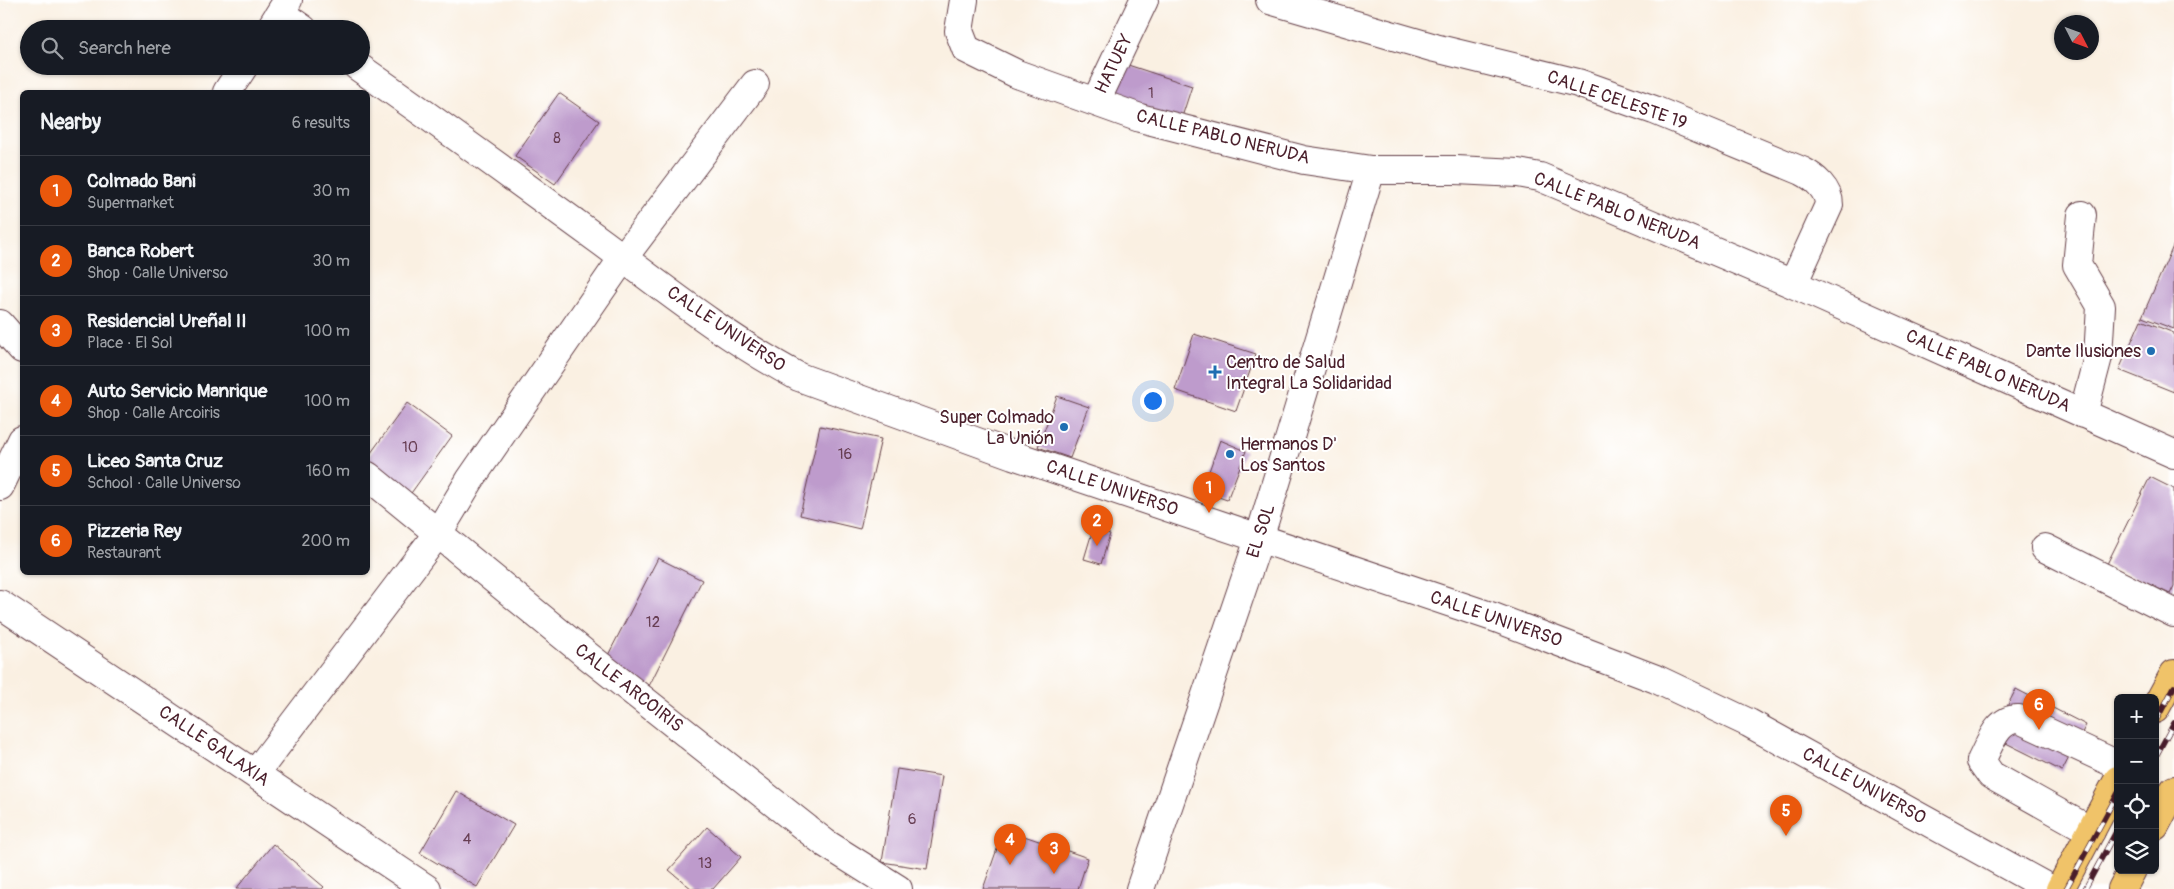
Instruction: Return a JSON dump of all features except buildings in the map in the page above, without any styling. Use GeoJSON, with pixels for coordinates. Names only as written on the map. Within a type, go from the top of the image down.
{"type":"FeatureCollection","features":[{"type":"Feature","properties":{"kind":"main road"},"geometry":{"type":"LineString","coordinates":[[2159,702],[2174,674]]}},
{"type":"Feature","properties":{"kind":"main road"},"geometry":{"type":"LineString","coordinates":[[2060,889],[2116,784]]}},
{"type":"Feature","properties":{"kind":"main road"},"geometry":{"type":"LineString","coordinates":[[2159,818],[2174,790]]}},
{"type":"Feature","properties":{"kind":"main road"},"geometry":{"type":"LineString","coordinates":[[2122,889],[2130,874]]}},
{"type":"Feature","properties":{"kind":"street","name":"CALLE PABLO NERUDA"},"geometry":{"type":"LineString","coordinates":[[964,0],[959,31],[966,49],[1017,74],[1140,118],[1295,157],[1371,170],[1456,170],[1518,173],[1540,177],[1793,284],[2174,454]]}},
{"type":"Feature","properties":{"kind":"street","name":"HATUEY"},"geometry":{"type":"LineString","coordinates":[[1096,101],[1144,0]]}},
{"type":"Feature","properties":{"kind":"street","name":"CALLE CELESTE 19"},"geometry":{"type":"LineString","coordinates":[[1270,0],[1435,48],[1578,83],[1654,110],[1802,171],[1812,177],[1826,192],[1829,205],[1793,284]]}},
{"type":"Feature","properties":{"kind":"street"},"geometry":{"type":"LineString","coordinates":[[227,90],[238,75]]}},
{"type":"Feature","properties":{"kind":"street","name":"CALLE UNIVERSO"},"geometry":{"type":"LineString","coordinates":[[370,75],[466,142],[735,339],[770,361],[799,376],[1004,451],[1496,618],[1656,679],[1749,723],[2050,889]]}},
{"type":"Feature","properties":{"kind":"street"},"geometry":{"type":"LineString","coordinates":[[256,774],[438,533],[470,480],[623,258],[755,84]]}},
{"type":"Feature","properties":{"kind":"street","name":"EL SOL"},"geometry":{"type":"LineString","coordinates":[[1140,889],[1259,539],[1371,170]]}},
{"type":"Feature","properties":{"kind":"street"},"geometry":{"type":"LineString","coordinates":[[2082,215],[2077,265],[2101,306],[2098,357],[2084,414]]}},
{"type":"Feature","properties":{"kind":"street"},"geometry":{"type":"LineString","coordinates":[[0,324],[20,347]]}},
{"type":"Feature","properties":{"kind":"street"},"geometry":{"type":"LineString","coordinates":[[0,486],[20,444]]}},
{"type":"Feature","properties":{"kind":"street","name":"CALLE ARCOIRIS"},"geometry":{"type":"LineString","coordinates":[[370,478],[588,656],[825,842],[898,889]]}},
{"type":"Feature","properties":{"kind":"street"},"geometry":{"type":"LineString","coordinates":[[2045,548],[2174,613]]}},
{"type":"Feature","properties":{"kind":"street","name":"CALLE GALAXIA"},"geometry":{"type":"LineString","coordinates":[[0,604],[427,889]]}},
{"type":"Feature","properties":{"kind":"street"},"geometry":{"type":"LineString","coordinates":[[2091,831],[1991,775],[1981,761],[2002,723],[2011,719],[2019,719],[2114,763]]}},
{"type":"Feature","properties":{"kind":"railway"},"geometry":{"type":"LineString","coordinates":[[2159,715],[2174,687]]}},
{"type":"Feature","properties":{"kind":"railway"},"geometry":{"type":"LineString","coordinates":[[2159,751],[2174,723]]}},
{"type":"Feature","properties":{"kind":"railway"},"geometry":{"type":"LineString","coordinates":[[2066,889],[2114,800]]}},
{"type":"Feature","properties":{"kind":"railway"},"geometry":{"type":"LineString","coordinates":[[2085,889],[2117,829]]}},
{"type":"Feature","properties":{"kind":"place","name":"Dante Ilusiones"},"geometry":{"type":"Point","coordinates":[2151,351]}},
{"type":"Feature","properties":{"kind":"place","name":"Centro de Salud Integral La Solidaridad"},"geometry":{"type":"Point","coordinates":[1215,372]}},
{"type":"Feature","properties":{"kind":"place","name":"Super Colmado La Unión"},"geometry":{"type":"Point","coordinates":[1064,427]}},
{"type":"Feature","properties":{"kind":"place","name":"Hermanos D' Los Santos"},"geometry":{"type":"Point","coordinates":[1230,454]}},
{"type":"Feature","properties":{"kind":"place","name":"Colmado Bani"},"geometry":{"type":"Point","coordinates":[1209,513]}},
{"type":"Feature","properties":{"kind":"place","name":"Banca Robert"},"geometry":{"type":"Point","coordinates":[1097,546]}},
{"type":"Feature","properties":{"kind":"place","name":"Pizzeria Rey"},"geometry":{"type":"Point","coordinates":[2039,730]}},
{"type":"Feature","properties":{"kind":"place","name":"Liceo Santa Cruz"},"geometry":{"type":"Point","coordinates":[1786,836]}},
{"type":"Feature","properties":{"kind":"place","name":"Auto Servicio Manrique"},"geometry":{"type":"Point","coordinates":[1010,865]}},
{"type":"Feature","properties":{"kind":"place","name":"Residencial Ureñal II"},"geometry":{"type":"Point","coordinates":[1054,874]}}]}
